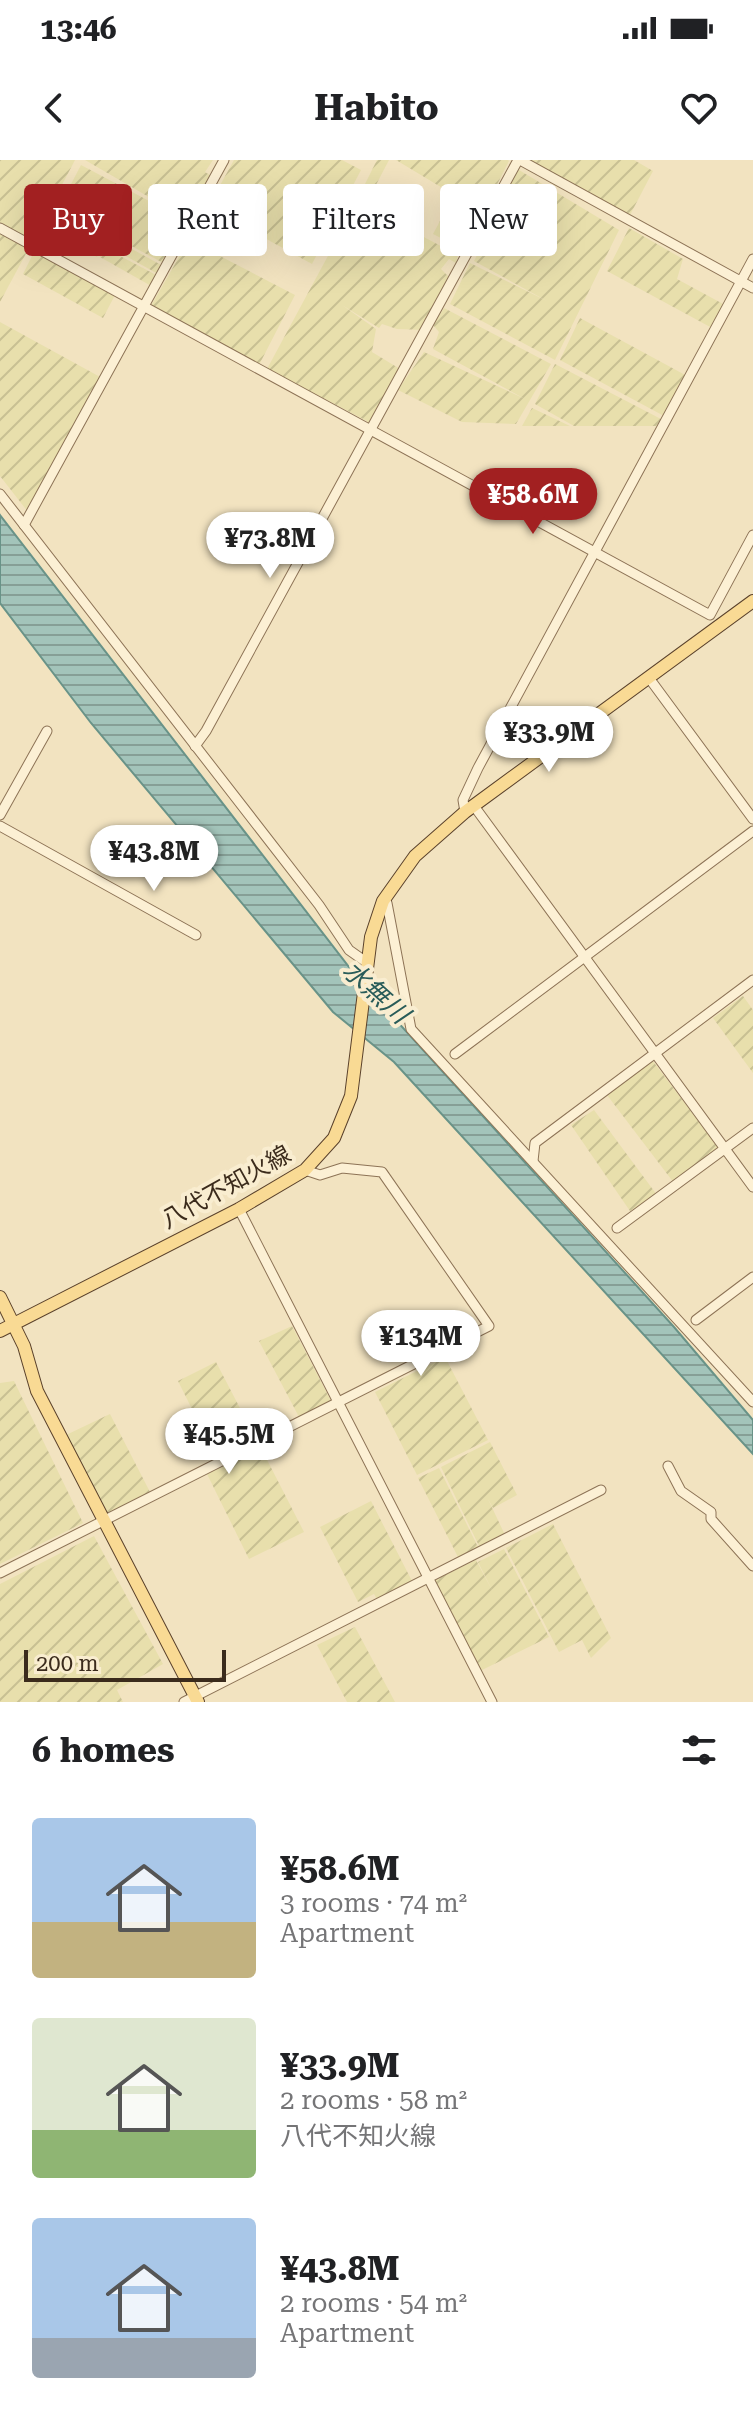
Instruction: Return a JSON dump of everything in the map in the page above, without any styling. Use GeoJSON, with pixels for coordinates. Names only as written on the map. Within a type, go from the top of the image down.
{"type":"FeatureCollection","features":[{"type":"Feature","properties":{"kind":"main road","name":"八代不知火線"},"geometry":{"type":"LineString","coordinates":[[6,1328],[239,1209],[305,1170],[334,1138],[351,1096],[366,965],[383,901],[421,849],[470,809],[753,601]]}},
{"type":"Feature","properties":{"kind":"main road"},"geometry":{"type":"LineString","coordinates":[[0,1297],[6,1328],[24,1346],[37,1391],[105,1520],[192,1700]]}},
{"type":"Feature","properties":{"kind":"street"},"geometry":{"type":"LineString","coordinates":[[24,525],[224,160]]}},
{"type":"Feature","properties":{"kind":"street"},"geometry":{"type":"LineString","coordinates":[[195,746],[519,160],[753,288]]}},
{"type":"Feature","properties":{"kind":"street"},"geometry":{"type":"LineString","coordinates":[[0,228],[710,615],[753,535]]}},
{"type":"Feature","properties":{"kind":"street"},"geometry":{"type":"LineString","coordinates":[[753,259],[463,800],[584,957],[753,1187]]}},
{"type":"Feature","properties":{"kind":"street"},"geometry":{"type":"LineString","coordinates":[[0,494],[319,905],[349,950],[366,965]]}},
{"type":"Feature","properties":{"kind":"street"},"geometry":{"type":"LineString","coordinates":[[649,678],[753,819]]}},
{"type":"Feature","properties":{"kind":"street"},"geometry":{"type":"LineString","coordinates":[[0,815],[47,731]]}},
{"type":"Feature","properties":{"kind":"street"},"geometry":{"type":"LineString","coordinates":[[0,826],[196,935]]}},
{"type":"Feature","properties":{"kind":"street"},"geometry":{"type":"LineString","coordinates":[[455,1054],[753,831]]}},
{"type":"Feature","properties":{"kind":"street"},"geometry":{"type":"LineString","coordinates":[[383,901],[387,903],[411,1029],[753,1402]]}},
{"type":"Feature","properties":{"kind":"street"},"geometry":{"type":"LineString","coordinates":[[533,1161],[534,1144],[753,980]]}},
{"type":"Feature","properties":{"kind":"street"},"geometry":{"type":"LineString","coordinates":[[617,1228],[753,1128]]}},
{"type":"Feature","properties":{"kind":"street"},"geometry":{"type":"LineString","coordinates":[[0,1573],[489,1326],[382,1172],[342,1168],[320,1175],[305,1170]]}},
{"type":"Feature","properties":{"kind":"street"},"geometry":{"type":"LineString","coordinates":[[239,1209],[492,1702]]}},
{"type":"Feature","properties":{"kind":"street"},"geometry":{"type":"LineString","coordinates":[[696,1320],[753,1277]]}},
{"type":"Feature","properties":{"kind":"street"},"geometry":{"type":"LineString","coordinates":[[668,1466],[681,1491],[711,1512],[711,1519],[753,1566]]}},
{"type":"Feature","properties":{"kind":"street"},"geometry":{"type":"LineString","coordinates":[[192,1700],[601,1490]]}},
{"type":"Feature","properties":{"kind":"shaded area"},"geometry":{"type":"Polygon","coordinates":[[[0,160],[75,160],[62,184],[24,184],[24,238],[0,224],[0,160]]]}},
{"type":"Feature","properties":{"kind":"shaded area"},"geometry":{"type":"Polygon","coordinates":[[[85,160],[213,160],[205,172],[213,177],[208,184],[148,184],[148,197],[132,187],[132,184],[126,184],[85,160]]]}},
{"type":"Feature","properties":{"kind":"shaded area"},"geometry":{"type":"Polygon","coordinates":[[[234,160],[342,160],[361,170],[354,184],[283,184],[283,248],[267,239],[267,184],[221,184],[234,160]]]}},
{"type":"Feature","properties":{"kind":"shaded area"},"geometry":{"type":"Polygon","coordinates":[[[377,160],[389,160],[376,184],[365,184],[377,160]]]}},
{"type":"Feature","properties":{"kind":"shaded area"},"geometry":{"type":"Polygon","coordinates":[[[396,160],[509,161],[497,184],[440,184],[440,187],[396,160]]]}},
{"type":"Feature","properties":{"kind":"shaded area"},"geometry":{"type":"Polygon","coordinates":[[[526,160],[634,160],[653,171],[630,215],[526,160]]]}},
{"type":"Feature","properties":{"kind":"shaded area"},"geometry":{"type":"Polygon","coordinates":[[[81,165],[117,184],[71,184],[81,165]]]}},
{"type":"Feature","properties":{"kind":"shaded area"},"geometry":{"type":"Polygon","coordinates":[[[514,167],[542,184],[508,184],[514,167]]]}},
{"type":"Feature","properties":{"kind":"shaded area"},"geometry":{"type":"Polygon","coordinates":[[[132,192],[148,200],[148,255],[132,246],[132,192]]]}},
{"type":"Feature","properties":{"kind":"shaded area"},"geometry":{"type":"Polygon","coordinates":[[[557,193],[619,230],[555,360],[450,304],[470,263],[547,301],[474,261],[476,256],[557,256],[557,193]]]}},
{"type":"Feature","properties":{"kind":"shaded area"},"geometry":{"type":"Polygon","coordinates":[[[440,221],[440,238],[433,234],[440,221]]]}},
{"type":"Feature","properties":{"kind":"shaded area"},"geometry":{"type":"Polygon","coordinates":[[[629,228],[683,259],[677,279],[725,305],[712,328],[607,271],[629,228]]]}},
{"type":"Feature","properties":{"kind":"shaded area"},"geometry":{"type":"Polygon","coordinates":[[[0,232],[24,245],[25,256],[0,302],[0,232]]]}},
{"type":"Feature","properties":{"kind":"shaded area"},"geometry":{"type":"Polygon","coordinates":[[[424,237],[440,246],[440,256],[458,256],[456,263],[449,259],[441,269],[452,280],[425,330],[397,329],[382,324],[379,328],[342,305],[376,329],[372,352],[400,369],[370,430],[367,421],[267,369],[328,256],[424,256],[424,237]]]}},
{"type":"Feature","properties":{"kind":"shaded area"},"geometry":{"type":"Polygon","coordinates":[[[132,249],[163,266],[158,274],[126,256],[132,256],[132,249]]]}},
{"type":"Feature","properties":{"kind":"shaded area"},"geometry":{"type":"Polygon","coordinates":[[[32,256],[42,256],[115,295],[103,318],[23,274],[32,256]]]}},
{"type":"Feature","properties":{"kind":"shaded area"},"geometry":{"type":"Polygon","coordinates":[[[120,256],[158,276],[153,287],[100,257],[120,256]]]}},
{"type":"Feature","properties":{"kind":"shaded area"},"geometry":{"type":"Polygon","coordinates":[[[150,256],[169,256],[165,264],[150,256]]]}},
{"type":"Feature","properties":{"kind":"shaded area"},"geometry":{"type":"Polygon","coordinates":[[[180,256],[220,256],[295,295],[259,365],[151,306],[180,256]]]}},
{"type":"Feature","properties":{"kind":"shaded area"},"geometry":{"type":"Polygon","coordinates":[[[297,256],[316,256],[312,264],[297,256]]]}},
{"type":"Feature","properties":{"kind":"shaded area"},"geometry":{"type":"Polygon","coordinates":[[[444,308],[551,364],[516,424],[462,422],[398,390],[424,352],[525,399],[433,349],[439,332],[433,325],[444,308]]]}},
{"type":"Feature","properties":{"kind":"shaded area"},"geometry":{"type":"Polygon","coordinates":[[[580,318],[687,376],[664,416],[560,360],[580,318]]]}},
{"type":"Feature","properties":{"kind":"shaded area"},"geometry":{"type":"Polygon","coordinates":[[[0,322],[102,378],[28,512],[0,476],[0,322]]]}},
{"type":"Feature","properties":{"kind":"shaded area"},"geometry":{"type":"Polygon","coordinates":[[[555,364],[661,419],[657,426],[574,426],[535,404],[555,364]]]}},
{"type":"Feature","properties":{"kind":"shaded area"},"geometry":{"type":"Polygon","coordinates":[[[532,408],[570,426],[522,426],[532,408]]]}},
{"type":"Feature","properties":{"kind":"shaded area"},"geometry":{"type":"Polygon","coordinates":[[[743,996],[753,1010],[753,1073],[713,1018],[743,996]]]}},
{"type":"Feature","properties":{"kind":"shaded area"},"geometry":{"type":"Polygon","coordinates":[[[652,1060],[719,1148],[674,1183],[607,1095],[652,1060]]]}},
{"type":"Feature","properties":{"kind":"shaded area"},"geometry":{"type":"Polygon","coordinates":[[[594,1110],[657,1195],[630,1211],[571,1125],[594,1110]]]}},
{"type":"Feature","properties":{"kind":"shaded area"},"geometry":{"type":"Polygon","coordinates":[[[292,1326],[331,1401],[299,1417],[259,1341],[292,1326]]]}},
{"type":"Feature","properties":{"kind":"shaded area"},"geometry":{"type":"Polygon","coordinates":[[[445,1357],[488,1440],[417,1475],[375,1392],[445,1357]]]}},
{"type":"Feature","properties":{"kind":"shaded area"},"geometry":{"type":"Polygon","coordinates":[[[216,1362],[256,1439],[217,1459],[178,1381],[216,1362]]]}},
{"type":"Feature","properties":{"kind":"shaded area"},"geometry":{"type":"Polygon","coordinates":[[[14,1381],[83,1523],[0,1564],[0,1383],[14,1381]]]}},
{"type":"Feature","properties":{"kind":"shaded area"},"geometry":{"type":"Polygon","coordinates":[[[110,1414],[151,1494],[107,1516],[66,1435],[110,1414]]]}},
{"type":"Feature","properties":{"kind":"shaded area"},"geometry":{"type":"Polygon","coordinates":[[[490,1442],[517,1495],[493,1508],[488,1499],[505,1535],[480,1548],[441,1467],[490,1442]]]}},
{"type":"Feature","properties":{"kind":"shaded area"},"geometry":{"type":"Polygon","coordinates":[[[261,1448],[304,1532],[249,1559],[207,1474],[261,1448]]]}},
{"type":"Feature","properties":{"kind":"shaded area"},"geometry":{"type":"Polygon","coordinates":[[[439,1468],[479,1549],[459,1559],[418,1478],[439,1468]]]}},
{"type":"Feature","properties":{"kind":"shaded area"},"geometry":{"type":"Polygon","coordinates":[[[371,1501],[413,1583],[378,1601],[374,1594],[358,1602],[320,1527],[371,1501]]]}},
{"type":"Feature","properties":{"kind":"shaded area"},"geometry":{"type":"Polygon","coordinates":[[[553,1524],[611,1638],[591,1658],[582,1640],[559,1652],[506,1548],[553,1524]]]}},
{"type":"Feature","properties":{"kind":"shaded area"},"geometry":{"type":"Polygon","coordinates":[[[94,1536],[163,1664],[117,1690],[123,1702],[0,1702],[0,1584],[94,1536]]]}},
{"type":"Feature","properties":{"kind":"shaded area"},"geometry":{"type":"Polygon","coordinates":[[[504,1549],[549,1637],[480,1671],[435,1580],[476,1560],[493,1592],[478,1562],[504,1549]]]}},
{"type":"Feature","properties":{"kind":"shaded area"},"geometry":{"type":"Polygon","coordinates":[[[355,1627],[395,1702],[347,1702],[317,1645],[355,1627]]]}},
{"type":"Feature","properties":{"kind":"water"},"geometry":{"type":"Polygon","coordinates":[[[0,515],[356,976],[674,1327],[753,1420],[753,1454],[394,1062],[333,1012],[91,723],[0,603],[0,515]]]}},
{"type":"Feature","properties":{"kind":"water label","name":"水無川"},"geometry":{"type":"Point","coordinates":[376,992]}}]}
